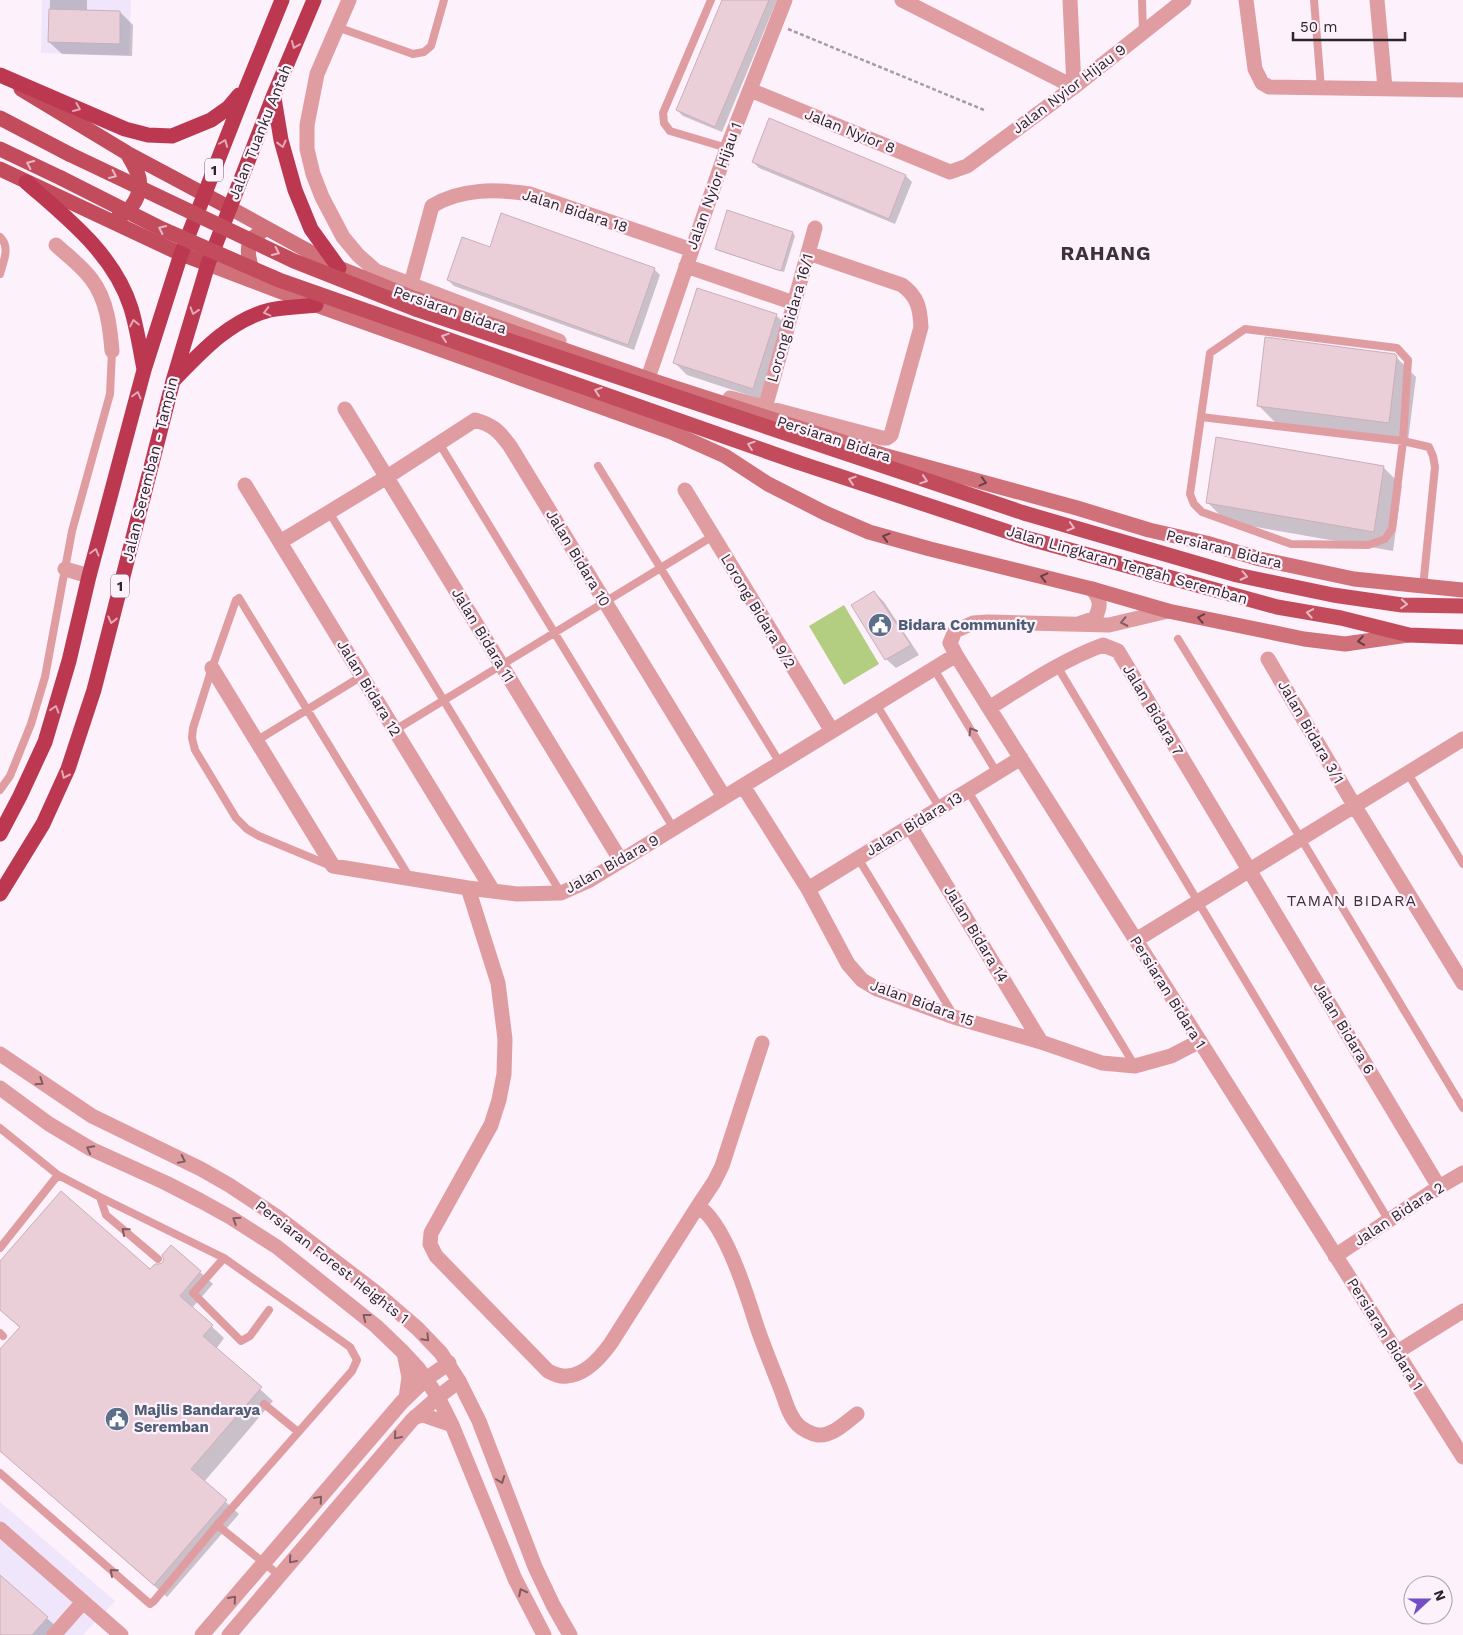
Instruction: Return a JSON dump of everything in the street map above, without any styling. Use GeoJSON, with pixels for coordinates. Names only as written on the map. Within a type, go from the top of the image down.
{"type":"FeatureCollection","features":[{"type":"Feature","properties":{"kind":"highway","name":"Jalan Tuanku Antah"},"geometry":{"type":"LineString","coordinates":[[181,254],[246,86],[282,0]]}},
{"type":"Feature","properties":{"kind":"highway","name":"Jalan Tuanku Antah"},"geometry":{"type":"LineString","coordinates":[[208,264],[273,96],[314,0]]}},
{"type":"Feature","properties":{"kind":"highway"},"geometry":{"type":"LineString","coordinates":[[0,76],[125,129],[148,135],[172,136],[211,120],[228,108],[246,86]]}},
{"type":"Feature","properties":{"kind":"highway"},"geometry":{"type":"LineString","coordinates":[[273,96],[281,140],[295,190],[312,229],[339,268]]}},
{"type":"Feature","properties":{"kind":"highway"},"geometry":{"type":"LineString","coordinates":[[26,182],[96,247],[119,280],[131,308],[144,370]]}},
{"type":"Feature","properties":{"kind":"highway","name":"Jalan Seremban - Tampin"},"geometry":{"type":"LineString","coordinates":[[0,834],[45,742],[69,661],[89,576],[144,370],[181,254]]}},
{"type":"Feature","properties":{"kind":"highway","name":"Jalan Seremban - Tampin"},"geometry":{"type":"LineString","coordinates":[[0,894],[43,824],[68,769],[94,690],[173,381],[208,264]]}},
{"type":"Feature","properties":{"kind":"highway"},"geometry":{"type":"LineString","coordinates":[[173,381],[201,352],[231,327],[251,316],[270,310],[316,306]]}},
{"type":"Feature","properties":{"kind":"main road"},"geometry":{"type":"LineString","coordinates":[[0,76],[127,153],[230,208]]}},
{"type":"Feature","properties":{"kind":"main road","name":"Persiaran Bidara"},"geometry":{"type":"LineString","coordinates":[[0,118],[69,154],[294,261],[418,310],[1024,513]]}},
{"type":"Feature","properties":{"kind":"main road","name":"Persiaran Bidara"},"geometry":{"type":"LineString","coordinates":[[0,150],[61,178],[162,229],[279,280],[797,462]]}},
{"type":"Feature","properties":{"kind":"main road"},"geometry":{"type":"LineString","coordinates":[[108,220],[121,216],[132,206],[138,194],[140,179],[127,153]]}},
{"type":"Feature","properties":{"kind":"main road"},"geometry":{"type":"LineString","coordinates":[[0,169],[181,254],[316,306],[671,432],[725,456],[768,484],[817,509],[869,532],[1092,589],[1168,612],[1304,639],[1345,644],[1409,635]]}},
{"type":"Feature","properties":{"kind":"main road","name":"Persiaran Bidara"},"geometry":{"type":"LineString","coordinates":[[230,208],[339,268],[410,290],[657,382],[883,455],[1077,508],[1149,530],[1206,543],[1260,559],[1354,579],[1463,590]]}},
{"type":"Feature","properties":{"kind":"main road"},"geometry":{"type":"LineString","coordinates":[[263,285],[254,274],[249,259],[249,247],[252,238],[270,230]]}},
{"type":"Feature","properties":{"kind":"main road","name":"Jalan Lingkaran Tengah Seremban"},"geometry":{"type":"LineString","coordinates":[[797,462],[1030,539],[1277,607],[1341,618],[1409,635],[1463,637]]}},
{"type":"Feature","properties":{"kind":"main road","name":"Jalan Lingkaran Tengah Seremban"},"geometry":{"type":"LineString","coordinates":[[1024,513],[1237,575],[1333,595],[1402,605],[1463,606]]}},
{"type":"Feature","properties":{"kind":"street"},"geometry":{"type":"LineString","coordinates":[[349,0],[317,74],[307,125],[307,149],[313,174],[322,197],[344,237],[358,255],[376,271],[410,290],[649,375],[765,408],[888,438],[891,434],[921,327],[916,301],[911,292],[902,285],[808,253]]}},
{"type":"Feature","properties":{"kind":"street","name":"Jalan Nyior Hijau 1"},"geometry":{"type":"LineString","coordinates":[[649,375],[727,148],[785,0]]}},
{"type":"Feature","properties":{"kind":"street"},"geometry":{"type":"LineString","coordinates":[[902,0],[1074,87],[1070,0]]}},
{"type":"Feature","properties":{"kind":"street","name":"Jalan Nyior Hijau 9"},"geometry":{"type":"LineString","coordinates":[[950,172],[966,166],[1074,87],[1184,0]]}},
{"type":"Feature","properties":{"kind":"street"},"geometry":{"type":"LineString","coordinates":[[1246,0],[1253,61],[1258,77],[1262,83],[1269,86],[1463,90]]}},
{"type":"Feature","properties":{"kind":"street"},"geometry":{"type":"LineString","coordinates":[[1376,0],[1385,88]]}},
{"type":"Feature","properties":{"kind":"street","name":"Jalan Nyior 8"},"geometry":{"type":"LineString","coordinates":[[750,90],[950,172]]}},
{"type":"Feature","properties":{"kind":"street","name":"Jalan Bidara 18"},"geometry":{"type":"LineString","coordinates":[[410,290],[432,206],[440,200],[475,191],[507,190],[530,194],[692,250]]}},
{"type":"Feature","properties":{"kind":"street","name":"Lorong Bidara 16/1"},"geometry":{"type":"LineString","coordinates":[[765,408],[815,228]]}},
{"type":"Feature","properties":{"kind":"street"},"geometry":{"type":"LineString","coordinates":[[56,245],[92,280],[100,294],[110,330],[112,351]]}},
{"type":"Feature","properties":{"kind":"street"},"geometry":{"type":"LineString","coordinates":[[686,266],[794,303]]}},
{"type":"Feature","properties":{"kind":"street","name":"Jalan Bidara 11"},"geometry":{"type":"LineString","coordinates":[[346,409],[621,861]]}},
{"type":"Feature","properties":{"kind":"street","name":"Jalan Bidara 10"},"geometry":{"type":"LineString","coordinates":[[280,542],[387,477],[475,420],[488,424],[500,433],[510,446],[724,797]]}},
{"type":"Feature","properties":{"kind":"street","name":"Jalan Bidara 12"},"geometry":{"type":"LineString","coordinates":[[245,485],[493,891]]}},
{"type":"Feature","properties":{"kind":"street","name":"Lorong Bidara 9/2"},"geometry":{"type":"LineString","coordinates":[[685,490],[832,732]]}},
{"type":"Feature","properties":{"kind":"street"},"geometry":{"type":"LineString","coordinates":[[65,569],[89,576]]}},
{"type":"Feature","properties":{"kind":"street"},"geometry":{"type":"LineString","coordinates":[[1080,624],[1095,618],[1100,608],[1099,598],[1092,589]]}},
{"type":"Feature","properties":{"kind":"street","name":"Persiaran Bidara 1"},"geometry":{"type":"LineString","coordinates":[[1168,612],[1109,625],[973,623],[955,631],[950,643],[989,708],[1463,1457]]}},
{"type":"Feature","properties":{"kind":"street","name":"Jalan Bidara 7"},"geometry":{"type":"LineString","coordinates":[[989,708],[1083,652],[1103,645],[1118,652],[1249,869]]}},
{"type":"Feature","properties":{"kind":"street","name":"Jalan Bidara 9"},"geometry":{"type":"LineString","coordinates":[[333,866],[517,894],[561,893],[588,881],[956,655]]}},
{"type":"Feature","properties":{"kind":"street","name":"Jalan Bidara 3/1"},"geometry":{"type":"LineString","coordinates":[[1268,659],[1354,805],[1463,983]]}},
{"type":"Feature","properties":{"kind":"street"},"geometry":{"type":"LineString","coordinates":[[212,668],[333,866]]}},
{"type":"Feature","properties":{"kind":"street"},"geometry":{"type":"LineString","coordinates":[[1136,940],[1407,772],[1462,742]]}},
{"type":"Feature","properties":{"kind":"street","name":"Jalan Bidara 13"},"geometry":{"type":"LineString","coordinates":[[808,889],[1021,758]]}},
{"type":"Feature","properties":{"kind":"street","name":"Jalan Bidara 15"},"geometry":{"type":"LineString","coordinates":[[743,786],[808,889],[848,964],[862,980],[877,989],[954,1017],[1042,1042],[1102,1063],[1135,1066],[1171,1056],[1200,1041]]}},
{"type":"Feature","properties":{"kind":"street","name":"Jalan Bidara 14"},"geometry":{"type":"LineString","coordinates":[[910,826],[1042,1042]]}},
{"type":"Feature","properties":{"kind":"street","name":"Jalan Bidara 6"},"geometry":{"type":"LineString","coordinates":[[1249,869],[1439,1187]]}},
{"type":"Feature","properties":{"kind":"street"},"geometry":{"type":"LineString","coordinates":[[468,888],[498,983],[506,1039],[504,1074],[499,1100],[491,1125],[431,1233],[430,1244],[436,1256],[548,1371],[557,1375],[575,1374],[600,1358],[714,1182],[722,1166],[762,1043]]}},
{"type":"Feature","properties":{"kind":"street","name":"Persiaran Forest Heights 1"},"geometry":{"type":"LineString","coordinates":[[0,1054],[92,1116],[201,1169],[229,1185],[276,1216],[381,1297],[417,1328],[449,1363],[459,1380],[479,1421],[535,1567],[570,1635]]}},
{"type":"Feature","properties":{"kind":"street","name":"Persiaran Forest Heights 1"},"geometry":{"type":"LineString","coordinates":[[0,1088],[49,1124],[90,1150],[166,1183],[201,1201],[277,1247],[376,1326],[404,1353],[438,1396],[452,1425],[515,1579],[544,1635]]}},
{"type":"Feature","properties":{"kind":"street","name":"Jalan Bidara 2"},"geometry":{"type":"LineString","coordinates":[[1335,1256],[1463,1173]]}},
{"type":"Feature","properties":{"kind":"street"},"geometry":{"type":"LineString","coordinates":[[698,1206],[705,1210],[722,1236],[743,1286],[776,1379],[790,1414],[797,1424],[817,1435],[830,1433],[857,1414]]}},
{"type":"Feature","properties":{"kind":"street"},"geometry":{"type":"LineString","coordinates":[[1397,1352],[1463,1311]]}},
{"type":"Feature","properties":{"kind":"street"},"geometry":{"type":"LineString","coordinates":[[404,1353],[408,1377],[406,1398]]}},
{"type":"Feature","properties":{"kind":"street"},"geometry":{"type":"LineString","coordinates":[[202,1635],[406,1398],[426,1379],[449,1363]]}},
{"type":"Feature","properties":{"kind":"street"},"geometry":{"type":"LineString","coordinates":[[229,1635],[415,1417],[459,1380]]}},
{"type":"Feature","properties":{"kind":"street"},"geometry":{"type":"LineString","coordinates":[[415,1417],[423,1415],[452,1425]]}},
{"type":"Feature","properties":{"kind":"street"},"geometry":{"type":"LineString","coordinates":[[0,1529],[121,1635]]}},
{"type":"Feature","properties":{"kind":"street"},"geometry":{"type":"LineString","coordinates":[[54,1635],[83,1602]]}},
{"type":"Feature","properties":{"kind":"lane"},"geometry":{"type":"LineString","coordinates":[[337,27],[413,54],[424,52],[431,46],[444,0]]}},
{"type":"Feature","properties":{"kind":"lane"},"geometry":{"type":"LineString","coordinates":[[711,0],[663,113],[664,123],[670,131],[727,148]]}},
{"type":"Feature","properties":{"kind":"lane"},"geometry":{"type":"LineString","coordinates":[[1142,0],[1143,32]]}},
{"type":"Feature","properties":{"kind":"lane"},"geometry":{"type":"LineString","coordinates":[[1314,0],[1321,88]]}},
{"type":"Feature","properties":{"kind":"lane"},"geometry":{"type":"LineString","coordinates":[[0,237],[5,242],[6,250],[0,274]]}},
{"type":"Feature","properties":{"kind":"lane"},"geometry":{"type":"LineString","coordinates":[[1245,329],[1397,348],[1408,360],[1403,441],[1392,529],[1385,539],[1368,545],[1291,544],[1202,512],[1194,504],[1190,494],[1201,417],[1210,353],[1245,329]]}},
{"type":"Feature","properties":{"kind":"lane"},"geometry":{"type":"LineString","coordinates":[[0,790],[10,776],[31,724],[45,677],[72,531],[110,394],[112,351]]}},
{"type":"Feature","properties":{"kind":"lane"},"geometry":{"type":"LineString","coordinates":[[1201,417],[1403,441],[1429,447],[1435,467],[1422,587]]}},
{"type":"Feature","properties":{"kind":"lane"},"geometry":{"type":"LineString","coordinates":[[438,443],[674,829]]}},
{"type":"Feature","properties":{"kind":"lane"},"geometry":{"type":"LineString","coordinates":[[598,466],[780,763]]}},
{"type":"Feature","properties":{"kind":"lane"},"geometry":{"type":"LineString","coordinates":[[329,512],[561,893]]}},
{"type":"Feature","properties":{"kind":"lane"},"geometry":{"type":"LineString","coordinates":[[395,730],[712,536]]}},
{"type":"Feature","properties":{"kind":"lane"},"geometry":{"type":"LineString","coordinates":[[333,866],[259,836],[247,829],[236,818],[195,750],[192,738],[193,728],[236,600],[240,598],[410,878]]}},
{"type":"Feature","properties":{"kind":"lane"},"geometry":{"type":"LineString","coordinates":[[1178,639],[1463,1108]]}},
{"type":"Feature","properties":{"kind":"lane"},"geometry":{"type":"LineString","coordinates":[[1057,666],[1389,1221]]}},
{"type":"Feature","properties":{"kind":"lane"},"geometry":{"type":"LineString","coordinates":[[934,669],[997,773]]}},
{"type":"Feature","properties":{"kind":"lane"},"geometry":{"type":"LineString","coordinates":[[256,741],[362,676]]}},
{"type":"Feature","properties":{"kind":"lane"},"geometry":{"type":"LineString","coordinates":[[876,704],[940,808]]}},
{"type":"Feature","properties":{"kind":"lane"},"geometry":{"type":"LineString","coordinates":[[1407,772],[1463,864]]}},
{"type":"Feature","properties":{"kind":"lane"},"geometry":{"type":"LineString","coordinates":[[968,791],[1135,1066]]}},
{"type":"Feature","properties":{"kind":"lane"},"geometry":{"type":"LineString","coordinates":[[858,858],[954,1017]]}},
{"type":"Feature","properties":{"kind":"lane"},"geometry":{"type":"LineString","coordinates":[[0,1128],[58,1175],[224,1258],[350,1347],[357,1360],[352,1371],[150,1604],[0,1473]]}},
{"type":"Feature","properties":{"kind":"lane"},"geometry":{"type":"LineString","coordinates":[[0,1248],[58,1175]]}},
{"type":"Feature","properties":{"kind":"lane"},"geometry":{"type":"LineString","coordinates":[[100,1197],[106,1215],[158,1259]]}},
{"type":"Feature","properties":{"kind":"lane"},"geometry":{"type":"LineString","coordinates":[[194,1293],[224,1258]]}},
{"type":"Feature","properties":{"kind":"lane"},"geometry":{"type":"LineString","coordinates":[[188,1286],[242,1341],[250,1336],[269,1310]]}},
{"type":"Feature","properties":{"kind":"lane"},"geometry":{"type":"LineString","coordinates":[[264,1404],[298,1432]]}},
{"type":"Feature","properties":{"kind":"lane"},"geometry":{"type":"LineString","coordinates":[[217,1525],[279,1575]]}},
{"type":"Feature","properties":{"kind":"path"},"geometry":{"type":"LineString","coordinates":[[775,24],[984,110]]}},
{"type":"Feature","properties":{"kind":"shaded area"},"geometry":{"type":"Polygon","coordinates":[[[42,0],[131,0],[129,55],[41,53],[42,0]]]}},
{"type":"Feature","properties":{"kind":"shaded area"},"geometry":{"type":"Polygon","coordinates":[[[0,1502],[115,1601],[83,1635],[0,1635],[0,1502]]]}},
{"type":"Feature","properties":{"kind":"green space"},"geometry":{"type":"Polygon","coordinates":[[[844,605],[879,664],[844,685],[809,626],[844,605]]]}},
{"type":"Feature","properties":{"kind":"building"},"geometry":{"type":"Polygon","coordinates":[[[722,0],[769,0],[715,127],[676,110],[722,0]]]}},
{"type":"Feature","properties":{"kind":"building"},"geometry":{"type":"Polygon","coordinates":[[[49,9],[120,11],[120,44],[48,42],[49,9]]]}},
{"type":"Feature","properties":{"kind":"building"},"geometry":{"type":"Polygon","coordinates":[[[769,118],[906,175],[889,219],[752,162],[769,118]]]}},
{"type":"Feature","properties":{"kind":"building"},"geometry":{"type":"Polygon","coordinates":[[[727,210],[793,232],[781,271],[715,249],[727,210]]]}},
{"type":"Feature","properties":{"kind":"building"},"geometry":{"type":"Polygon","coordinates":[[[501,213],[655,268],[628,345],[447,280],[462,237],[490,247],[501,213]]]}},
{"type":"Feature","properties":{"kind":"building"},"geometry":{"type":"Polygon","coordinates":[[[697,288],[777,314],[753,389],[673,363],[697,288]]]}},
{"type":"Feature","properties":{"kind":"building"},"geometry":{"type":"Polygon","coordinates":[[[1265,337],[1395,354],[1397,356],[1389,423],[1257,406],[1265,337]]]}},
{"type":"Feature","properties":{"kind":"building"},"geometry":{"type":"Polygon","coordinates":[[[1216,437],[1384,466],[1374,532],[1206,503],[1216,437]]]}},
{"type":"Feature","properties":{"kind":"building","name":"Bidara Community"},"geometry":{"type":"Polygon","coordinates":[[[874,591],[911,645],[885,660],[851,605],[874,591]]]}},
{"type":"Feature","properties":{"kind":"building","name":"Majlis Bandaraya Seremban"},"geometry":{"type":"Polygon","coordinates":[[[61,1191],[150,1269],[155,1264],[162,1263],[164,1260],[162,1255],[171,1245],[201,1271],[180,1296],[213,1325],[203,1336],[262,1387],[191,1469],[227,1500],[154,1585],[0,1451],[0,1349],[20,1327],[0,1310],[0,1261],[61,1191]]]}},
{"type":"Feature","properties":{"kind":"building"},"geometry":{"type":"Polygon","coordinates":[[[0,1575],[48,1617],[32,1635],[0,1635],[0,1575]]]}},
{"type":"Feature","properties":{"kind":"place","name":"Bidara Community"},"geometry":{"type":"Point","coordinates":[880,625]}},
{"type":"Feature","properties":{"kind":"place","name":"Majlis Bandaraya Seremban"},"geometry":{"type":"Point","coordinates":[117,1419]}},
{"type":"Feature","properties":{"kind":"district","name":"RAHANG"},"geometry":{"type":"Point","coordinates":[1106,253]}},
{"type":"Feature","properties":{"kind":"district","name":"TAMAN BIDARA"},"geometry":{"type":"Point","coordinates":[1352,900]}}]}
